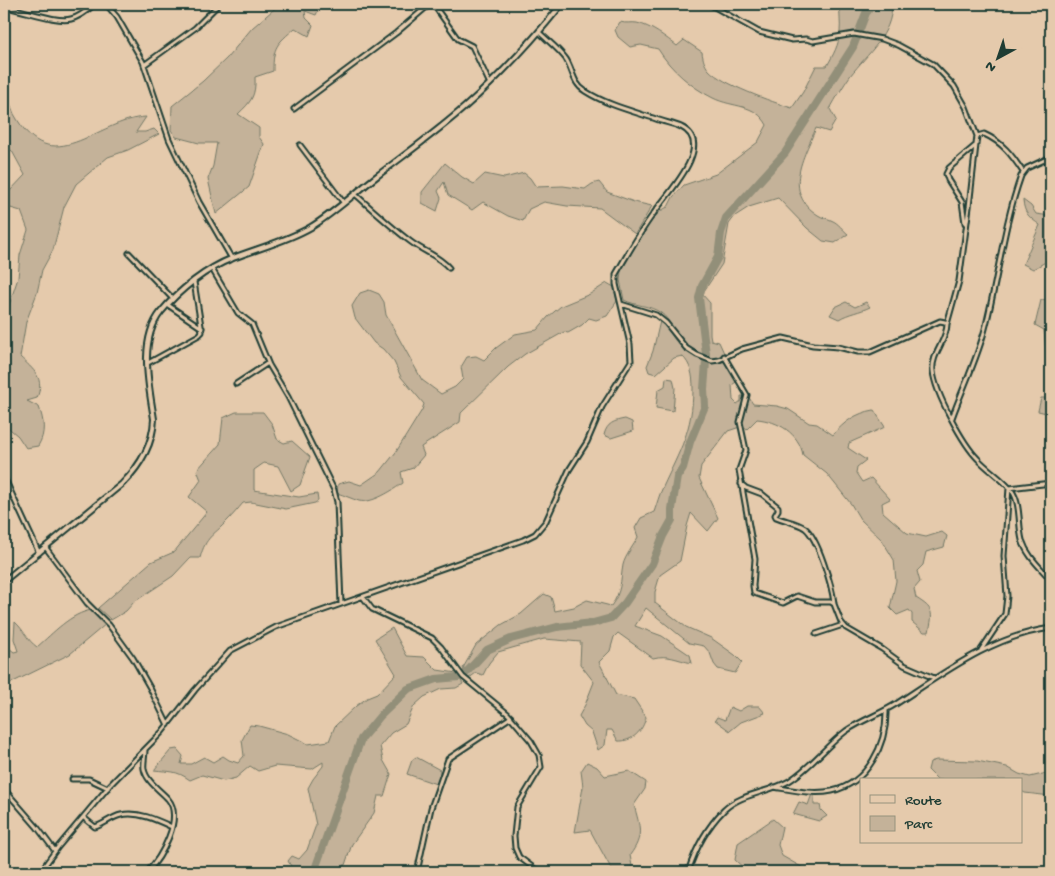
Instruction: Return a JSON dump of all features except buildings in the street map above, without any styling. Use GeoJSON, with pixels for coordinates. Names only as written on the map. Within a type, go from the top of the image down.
{"type":"FeatureCollection","features":[{"type":"Feature","properties":{"kind":"street"},"geometry":{"type":"LineString","coordinates":[[4,7],[38,14],[55,20],[66,20],[80,15],[95,4]]}},
{"type":"Feature","properties":{"kind":"street"},"geometry":{"type":"LineString","coordinates":[[106,4],[117,17],[144,65],[169,138],[189,183],[232,258]]}},
{"type":"Feature","properties":{"kind":"street"},"geometry":{"type":"LineString","coordinates":[[144,65],[195,28],[219,4]]}},
{"type":"Feature","properties":{"kind":"street"},"geometry":{"type":"LineString","coordinates":[[294,109],[396,33],[431,4],[458,39],[472,46],[490,84]]}},
{"type":"Feature","properties":{"kind":"street"},"geometry":{"type":"LineString","coordinates":[[4,582],[134,473],[147,450],[154,419],[148,363],[149,337],[155,322],[168,305],[212,269],[232,258],[295,235],[311,227],[355,194],[465,107],[490,84],[539,32],[562,4]]}},
{"type":"Feature","properties":{"kind":"street"},"geometry":{"type":"LineString","coordinates":[[709,4],[752,29],[792,40],[806,39],[812,41],[845,34],[861,34],[882,39],[915,53],[933,64],[954,86],[966,107],[977,136],[959,281],[947,332],[932,368],[934,378],[952,419],[970,450],[1009,488],[1015,498],[1024,544],[1030,556],[1051,580]]}},
{"type":"Feature","properties":{"kind":"street"},"geometry":{"type":"LineString","coordinates":[[40,872],[55,851],[108,788],[168,725],[215,665],[230,652],[276,627],[523,540],[535,534],[549,515],[569,470],[587,442],[602,407],[631,361],[630,344],[616,284],[616,274],[650,219],[688,167],[692,157],[694,140],[691,134],[681,127],[618,107],[584,90],[576,82],[561,54],[539,32]]}},
{"type":"Feature","properties":{"kind":"street"},"geometry":{"type":"LineString","coordinates":[[977,136],[984,134],[1002,145],[1009,151],[1023,172]]}},
{"type":"Feature","properties":{"kind":"street"},"geometry":{"type":"LineString","coordinates":[[300,145],[343,202]]}},
{"type":"Feature","properties":{"kind":"street"},"geometry":{"type":"LineString","coordinates":[[966,226],[962,202],[946,174],[948,168],[975,146]]}},
{"type":"Feature","properties":{"kind":"street"},"geometry":{"type":"LineString","coordinates":[[952,419],[978,353],[1010,218],[1023,172],[1051,157]]}},
{"type":"Feature","properties":{"kind":"street"},"geometry":{"type":"LineString","coordinates":[[355,194],[413,244],[431,253],[443,261],[449,268]]}},
{"type":"Feature","properties":{"kind":"street"},"geometry":{"type":"LineString","coordinates":[[129,253],[173,300]]}},
{"type":"Feature","properties":{"kind":"street"},"geometry":{"type":"LineString","coordinates":[[212,269],[238,313],[252,324],[268,363],[288,397],[334,490],[337,502],[336,518],[341,604]]}},
{"type":"Feature","properties":{"kind":"street"},"geometry":{"type":"LineString","coordinates":[[148,363],[199,336],[202,328],[194,282]]}},
{"type":"Feature","properties":{"kind":"street"},"geometry":{"type":"LineString","coordinates":[[621,304],[652,313],[659,317],[682,344],[697,355],[712,361],[742,349],[783,338],[858,352],[870,352],[940,321],[948,324]]}},
{"type":"Feature","properties":{"kind":"street"},"geometry":{"type":"LineString","coordinates":[[168,305],[202,328]]}},
{"type":"Feature","properties":{"kind":"street"},"geometry":{"type":"LineString","coordinates":[[724,356],[747,395],[740,422],[746,446],[739,470],[754,553],[754,593],[783,603],[797,596],[815,602],[831,602],[834,604]]}},
{"type":"Feature","properties":{"kind":"street"},"geometry":{"type":"LineString","coordinates":[[236,384],[268,363]]}},
{"type":"Feature","properties":{"kind":"street"},"geometry":{"type":"LineString","coordinates":[[4,477],[39,553]]}},
{"type":"Feature","properties":{"kind":"street"},"geometry":{"type":"LineString","coordinates":[[741,483],[746,488],[758,492],[778,507],[776,517],[800,526],[809,533],[823,563],[833,594],[834,604],[843,625],[904,665],[934,678]]}},
{"type":"Feature","properties":{"kind":"street"},"geometry":{"type":"LineString","coordinates":[[1009,488],[1051,483]]}},
{"type":"Feature","properties":{"kind":"street"},"geometry":{"type":"LineString","coordinates":[[980,652],[1005,614],[1007,596],[1004,556],[1009,488]]}},
{"type":"Feature","properties":{"kind":"street"},"geometry":{"type":"LineString","coordinates":[[46,548],[87,602],[109,625],[133,658],[168,725]]}},
{"type":"Feature","properties":{"kind":"street"},"geometry":{"type":"LineString","coordinates":[[363,596],[372,609],[432,638],[442,647],[467,681],[511,717],[531,741],[541,761],[539,772],[517,807],[514,836],[518,857],[539,872]]}},
{"type":"Feature","properties":{"kind":"street"},"geometry":{"type":"LineString","coordinates":[[816,634],[843,625]]}},
{"type":"Feature","properties":{"kind":"street"},"geometry":{"type":"LineString","coordinates":[[688,872],[703,838],[723,811],[745,796],[790,780],[847,730],[886,710],[934,678],[980,652],[1017,635],[1051,628]]}},
{"type":"Feature","properties":{"kind":"street"},"geometry":{"type":"LineString","coordinates":[[772,787],[823,792],[832,791],[851,783],[866,771],[876,754],[884,736],[886,710]]}},
{"type":"Feature","properties":{"kind":"street"},"geometry":{"type":"LineString","coordinates":[[417,872],[431,808],[448,759],[511,717]]}},
{"type":"Feature","properties":{"kind":"street"},"geometry":{"type":"LineString","coordinates":[[145,749],[144,770],[172,806],[172,827],[166,844],[154,865],[147,872]]}},
{"type":"Feature","properties":{"kind":"street"},"geometry":{"type":"LineString","coordinates":[[72,779],[89,779],[108,788]]}},
{"type":"Feature","properties":{"kind":"street"},"geometry":{"type":"LineString","coordinates":[[4,789],[55,851]]}},
{"type":"Feature","properties":{"kind":"street"},"geometry":{"type":"LineString","coordinates":[[84,818],[95,827],[120,815],[136,815],[148,817],[172,827]]}},
{"type":"Feature","properties":{"kind":"green space"},"geometry":{"type":"Polygon","coordinates":[[[280,4],[321,4],[316,15],[305,11],[306,18],[313,25],[309,36],[295,28],[277,46],[273,71],[255,77],[255,89],[252,98],[238,114],[259,128],[259,137],[264,144],[249,187],[216,214],[208,179],[213,166],[217,143],[199,143],[176,137],[171,130],[172,106],[203,81],[227,58],[252,28],[280,4]]]}},
{"type":"Feature","properties":{"kind":"green space"},"geometry":{"type":"Polygon","coordinates":[[[840,4],[892,4],[888,25],[878,43],[850,76],[830,109],[836,120],[829,132],[816,128],[799,174],[798,185],[801,196],[807,206],[820,216],[835,222],[848,234],[835,243],[823,241],[807,228],[778,198],[749,207],[735,216],[729,224],[722,264],[702,294],[710,303],[711,340],[719,342],[724,353],[717,358],[701,356],[682,343],[661,313],[652,308],[624,300],[620,280],[621,271],[648,225],[668,207],[673,197],[684,185],[716,174],[758,142],[767,125],[762,118],[750,109],[713,98],[697,89],[675,71],[658,49],[641,45],[630,47],[618,37],[615,30],[620,22],[637,23],[653,29],[677,46],[684,40],[702,52],[706,66],[715,75],[748,92],[792,108],[803,92],[816,66],[827,66],[835,50],[840,32],[840,4]]]}},
{"type":"Feature","properties":{"kind":"green space"},"geometry":{"type":"Polygon","coordinates":[[[4,85],[14,114],[29,134],[44,144],[59,146],[76,142],[128,120],[146,117],[136,132],[154,129],[159,134],[128,150],[108,157],[76,184],[64,207],[53,250],[42,270],[37,293],[26,322],[20,357],[34,370],[39,380],[40,385],[37,398],[27,401],[39,407],[43,427],[41,441],[38,446],[26,448],[18,436],[4,424],[4,320],[18,278],[20,255],[28,230],[21,211],[7,207],[9,192],[25,175],[12,151],[4,143],[4,85]]]}},
{"type":"Feature","properties":{"kind":"green space"},"geometry":{"type":"Polygon","coordinates":[[[445,163],[474,184],[485,174],[504,178],[524,173],[536,187],[563,186],[585,189],[599,182],[607,192],[634,202],[652,206],[635,234],[600,208],[567,206],[544,202],[529,209],[523,221],[508,216],[483,202],[472,210],[448,195],[444,182],[438,191],[441,198],[437,211],[422,203],[422,192],[445,163]]]}},
{"type":"Feature","properties":{"kind":"green space"},"geometry":{"type":"Polygon","coordinates":[[[1023,200],[1031,206],[1036,214],[1051,216],[1051,259],[1033,269],[1023,264],[1040,225],[1028,215],[1023,200]]]}},
{"type":"Feature","properties":{"kind":"green space"},"geometry":{"type":"Polygon","coordinates":[[[607,283],[614,287],[617,301],[607,316],[596,320],[589,318],[582,325],[568,333],[564,332],[525,354],[508,367],[461,413],[460,422],[421,447],[424,455],[413,468],[401,472],[403,483],[382,496],[364,501],[337,493],[338,484],[349,481],[361,485],[380,472],[396,452],[424,404],[401,377],[394,362],[383,349],[374,343],[355,318],[352,306],[360,293],[369,290],[379,294],[384,302],[386,315],[422,380],[441,394],[455,387],[463,379],[461,367],[467,357],[476,356],[484,360],[515,334],[537,330],[561,306],[590,294],[607,283]]]}},
{"type":"Feature","properties":{"kind":"green space"},"geometry":{"type":"Polygon","coordinates":[[[1051,299],[1051,381],[1048,375],[1044,330],[1035,325],[1041,300],[1051,299]]]}},
{"type":"Feature","properties":{"kind":"green space"},"geometry":{"type":"Polygon","coordinates":[[[846,302],[855,307],[866,302],[870,307],[839,319],[830,315],[835,307],[846,302]]]}},
{"type":"Feature","properties":{"kind":"green space"},"geometry":{"type":"Polygon","coordinates":[[[660,321],[678,344],[691,354],[711,363],[727,362],[736,382],[732,385],[733,400],[737,404],[741,401],[741,396],[748,396],[753,404],[788,409],[809,423],[817,424],[833,435],[851,419],[862,413],[874,410],[885,427],[849,443],[848,448],[866,460],[857,467],[856,473],[862,482],[871,478],[890,499],[882,503],[883,512],[907,533],[926,537],[942,532],[947,536],[944,547],[926,552],[923,565],[917,571],[920,582],[914,589],[916,598],[926,605],[931,612],[929,632],[924,632],[912,622],[912,614],[909,610],[897,615],[890,608],[896,581],[894,560],[882,540],[860,519],[851,504],[827,474],[803,455],[801,447],[792,434],[780,425],[757,419],[747,429],[743,426],[728,431],[701,466],[699,478],[718,518],[708,531],[691,513],[680,561],[660,575],[655,592],[655,603],[686,627],[711,638],[742,662],[735,673],[718,669],[704,646],[689,643],[646,608],[635,626],[662,636],[690,655],[692,663],[668,657],[653,658],[618,633],[614,637],[610,651],[599,662],[616,695],[634,699],[646,717],[640,731],[628,740],[618,741],[612,730],[607,730],[605,745],[598,750],[592,732],[585,726],[579,716],[594,682],[580,664],[581,642],[544,639],[498,652],[489,663],[483,675],[476,673],[468,679],[463,668],[476,645],[501,625],[521,614],[544,594],[551,597],[555,611],[574,607],[587,600],[611,606],[615,601],[624,562],[638,537],[635,528],[641,518],[654,512],[680,450],[691,416],[693,379],[685,359],[682,356],[674,358],[656,374],[649,372],[647,366],[653,351],[660,321]]]}},
{"type":"Feature","properties":{"kind":"green space"},"geometry":{"type":"Polygon","coordinates":[[[666,378],[673,379],[675,388],[673,411],[656,408],[658,390],[665,386],[666,378]]]}},
{"type":"Feature","properties":{"kind":"green space"},"geometry":{"type":"Polygon","coordinates":[[[1041,398],[1051,401],[1051,414],[1038,411],[1041,398]]]}},
{"type":"Feature","properties":{"kind":"green space"},"geometry":{"type":"Polygon","coordinates":[[[236,412],[263,412],[272,424],[277,439],[284,443],[292,441],[310,457],[300,485],[291,491],[278,466],[264,463],[254,470],[254,490],[299,497],[317,494],[318,501],[286,509],[251,502],[243,503],[210,537],[200,558],[190,558],[173,576],[111,620],[98,608],[151,562],[174,552],[207,512],[189,497],[201,480],[197,470],[220,444],[223,418],[236,412]]]}},
{"type":"Feature","properties":{"kind":"green space"},"geometry":{"type":"Polygon","coordinates":[[[625,419],[632,422],[633,431],[611,438],[604,435],[612,423],[625,419]]]}},
{"type":"Feature","properties":{"kind":"green space"},"geometry":{"type":"Polygon","coordinates":[[[92,610],[106,624],[70,654],[13,682],[4,689],[4,644],[14,652],[18,651],[14,639],[15,622],[37,647],[70,619],[92,610]]]}},
{"type":"Feature","properties":{"kind":"green space"},"geometry":{"type":"Polygon","coordinates":[[[392,628],[407,656],[424,657],[437,670],[457,673],[463,684],[456,688],[441,689],[424,697],[414,706],[406,724],[391,733],[380,746],[383,760],[391,774],[384,796],[378,796],[374,813],[352,844],[345,865],[337,872],[289,872],[292,868],[288,861],[292,856],[299,859],[307,850],[316,825],[308,788],[323,766],[323,762],[312,769],[275,766],[258,771],[250,766],[236,778],[224,781],[202,775],[190,780],[177,773],[154,770],[171,750],[177,749],[183,756],[181,764],[191,764],[204,757],[213,762],[223,756],[238,763],[244,756],[242,740],[250,725],[288,734],[308,744],[329,741],[335,726],[356,706],[377,694],[396,674],[375,639],[392,628]]]}},
{"type":"Feature","properties":{"kind":"green space"},"geometry":{"type":"Polygon","coordinates":[[[747,706],[759,706],[765,713],[741,722],[730,731],[715,720],[717,717],[725,720],[730,707],[739,711],[747,706]]]}},
{"type":"Feature","properties":{"kind":"green space"},"geometry":{"type":"Polygon","coordinates":[[[416,757],[440,770],[439,785],[407,774],[412,760],[416,757]]]}},
{"type":"Feature","properties":{"kind":"green space"},"geometry":{"type":"Polygon","coordinates":[[[936,760],[977,761],[1007,767],[1019,774],[1030,777],[1051,772],[1051,796],[1022,792],[1022,778],[936,778],[928,770],[930,762],[936,760]]]}},
{"type":"Feature","properties":{"kind":"green space"},"geometry":{"type":"Polygon","coordinates":[[[587,762],[597,767],[605,776],[629,771],[646,782],[645,789],[634,805],[640,831],[630,855],[633,872],[613,872],[590,830],[575,832],[583,787],[581,771],[587,762]]]}},
{"type":"Feature","properties":{"kind":"green space"},"geometry":{"type":"Polygon","coordinates":[[[812,794],[814,796],[814,805],[820,805],[821,810],[827,816],[819,821],[793,814],[799,802],[808,805],[812,794]]]}},
{"type":"Feature","properties":{"kind":"green space"},"geometry":{"type":"Polygon","coordinates":[[[773,819],[782,827],[778,845],[782,856],[810,872],[748,872],[735,860],[738,843],[773,819]]]}},
{"type":"Feature","properties":{"kind":"waterway"},"geometry":{"type":"LineString","coordinates":[[706,354],[699,298],[702,286],[718,257],[721,233],[726,218],[785,153],[853,47],[866,13],[873,4]]}},
{"type":"Feature","properties":{"kind":"waterway"},"geometry":{"type":"LineString","coordinates":[[464,675],[487,650],[511,639],[557,627],[593,623],[611,618],[625,603],[652,564],[663,536],[672,520],[677,477],[683,468],[690,442],[705,406],[706,362]]}},
{"type":"Feature","properties":{"kind":"waterway"},"geometry":{"type":"LineString","coordinates":[[314,872],[361,739],[381,715],[408,689],[436,679],[459,677]]}}]}
